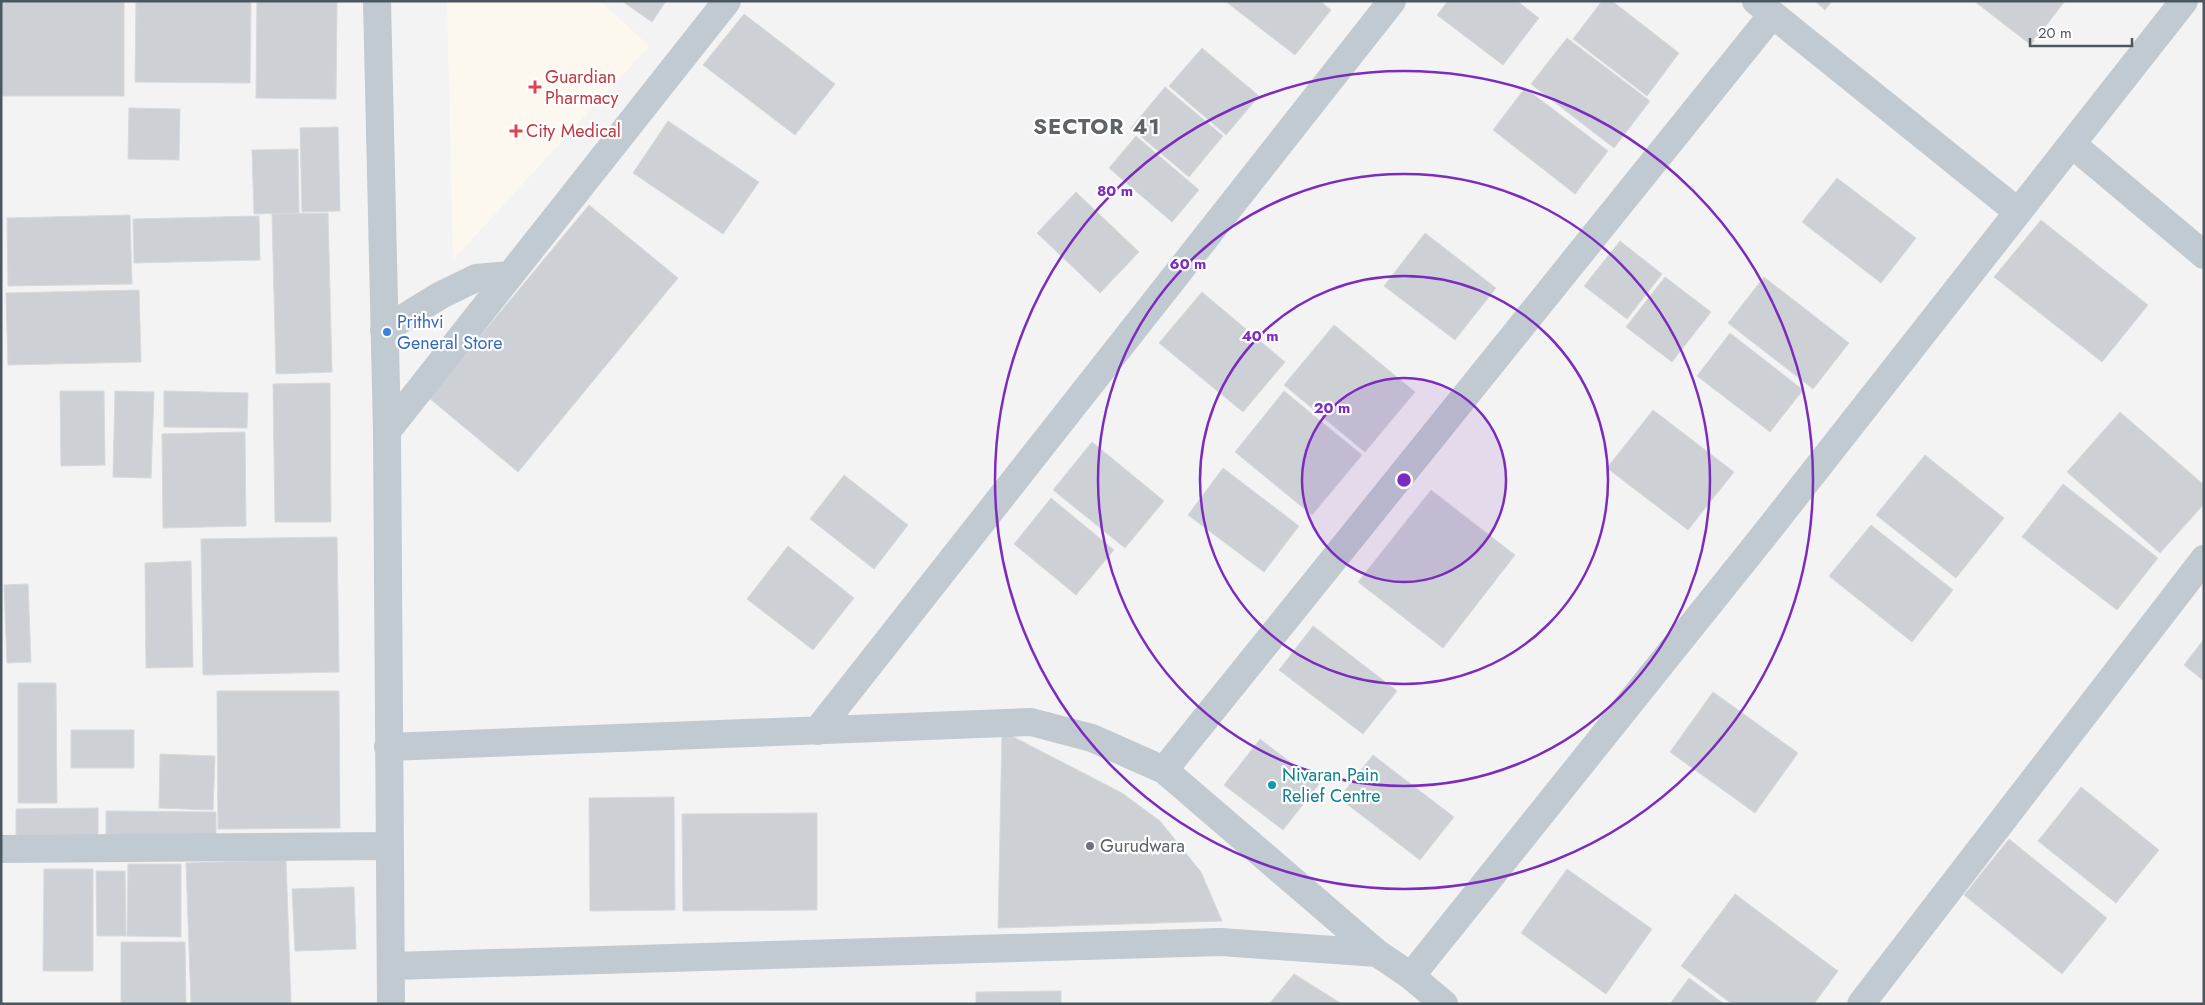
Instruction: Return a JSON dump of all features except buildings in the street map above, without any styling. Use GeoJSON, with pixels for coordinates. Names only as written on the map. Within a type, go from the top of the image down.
{"type":"FeatureCollection","features":[{"type":"Feature","properties":{"kind":"street"},"geometry":{"type":"LineString","coordinates":[[376,1],[387,431],[391,1004]]}},
{"type":"Feature","properties":{"kind":"street"},"geometry":{"type":"LineString","coordinates":[[387,431],[727,1]]}},
{"type":"Feature","properties":{"kind":"street"},"geometry":{"type":"LineString","coordinates":[[816,731],[1392,1]]}},
{"type":"Feature","properties":{"kind":"street"},"geometry":{"type":"LineString","coordinates":[[1411,976],[1766,533],[2018,212],[2073,146],[2184,1]]}},
{"type":"Feature","properties":{"kind":"street"},"geometry":{"type":"LineString","coordinates":[[1164,770],[1764,8],[2018,212]]}},
{"type":"Feature","properties":{"kind":"street"},"geometry":{"type":"LineString","coordinates":[[2073,146],[2204,255]]}},
{"type":"Feature","properties":{"kind":"street"},"geometry":{"type":"LineString","coordinates":[[384,330],[441,295],[476,278],[510,275]]}},
{"type":"Feature","properties":{"kind":"street"},"geometry":{"type":"LineString","coordinates":[[1862,1004],[2204,559]]}},
{"type":"Feature","properties":{"kind":"street"},"geometry":{"type":"LineString","coordinates":[[388,747],[1031,722],[1092,738],[1164,770],[1377,953],[1411,976],[1444,1004]]}},
{"type":"Feature","properties":{"kind":"street"},"geometry":{"type":"LineString","coordinates":[[1,849],[390,846]]}},
{"type":"Feature","properties":{"kind":"street"},"geometry":{"type":"LineString","coordinates":[[392,966],[1221,942],[1377,953]]}},
{"type":"Feature","properties":{"kind":"shaded area"},"geometry":{"type":"Polygon","coordinates":[[[447,1],[600,1],[649,46],[453,260],[447,1]]]}},
{"type":"Feature","properties":{"kind":"place","name":"Guardian Pharmacy"},"geometry":{"type":"Point","coordinates":[535,87]}},
{"type":"Feature","properties":{"kind":"place","name":"City Medical"},"geometry":{"type":"Point","coordinates":[516,131]}},
{"type":"Feature","properties":{"kind":"place","name":"Prithvi General Store"},"geometry":{"type":"Point","coordinates":[387,332]}},
{"type":"Feature","properties":{"kind":"place","name":"Nivaran Pain Relief Centre"},"geometry":{"type":"Point","coordinates":[1272,785]}},
{"type":"Feature","properties":{"kind":"place","name":"Gurudwara"},"geometry":{"type":"Point","coordinates":[1090,846]}},
{"type":"Feature","properties":{"kind":"district","name":"SECTOR 41"},"geometry":{"type":"Point","coordinates":[1097,126]}}]}
